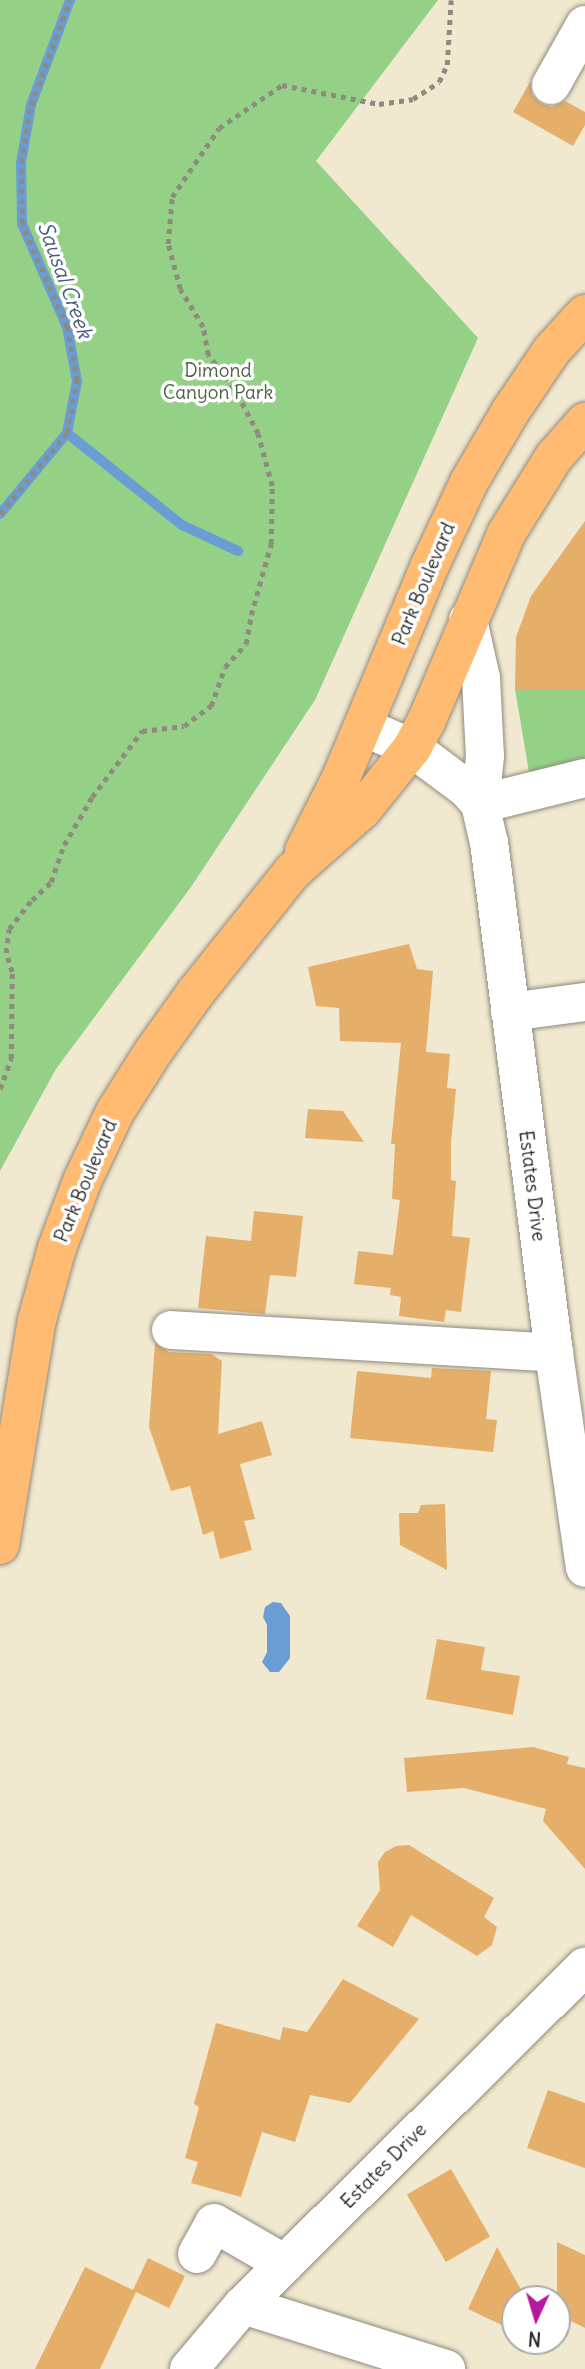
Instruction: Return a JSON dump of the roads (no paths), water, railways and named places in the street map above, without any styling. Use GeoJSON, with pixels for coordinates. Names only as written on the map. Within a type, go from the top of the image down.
{"type":"FeatureCollection","features":[{"type":"Feature","properties":{"kind":"main road","name":"Park Boulevard"},"geometry":{"type":"LineString","coordinates":[[293,872],[363,727],[430,565],[469,482],[510,412],[552,350],[585,314]]}},
{"type":"Feature","properties":{"kind":"main road","name":"Park Boulevard"},"geometry":{"type":"LineString","coordinates":[[0,1545],[37,1320],[57,1248],[83,1179],[115,1112],[153,1052],[293,872],[362,810],[412,748],[426,722],[506,534],[554,457],[585,422]]}},
{"type":"Feature","properties":{"kind":"street"},"geometry":{"type":"LineString","coordinates":[[551,85],[585,25]]}},
{"type":"Feature","properties":{"kind":"street","name":"Estates Drive"},"geometry":{"type":"LineString","coordinates":[[468,620],[481,678],[485,756],[480,804],[489,842],[510,1012],[565,1367],[585,1568]]}},
{"type":"Feature","properties":{"kind":"street"},"geometry":{"type":"LineString","coordinates":[[363,727],[412,748],[467,789],[480,804],[585,778]]}},
{"type":"Feature","properties":{"kind":"street"},"geometry":{"type":"LineString","coordinates":[[510,1012],[585,1002]]}},
{"type":"Feature","properties":{"kind":"street"},"geometry":{"type":"LineString","coordinates":[[171,1330],[565,1367]]}},
{"type":"Feature","properties":{"kind":"street","name":"Estates Drive"},"geometry":{"type":"LineString","coordinates":[[189,2369],[243,2305],[585,1967]]}},
{"type":"Feature","properties":{"kind":"street"},"geometry":{"type":"LineString","coordinates":[[197,2254],[214,2223],[285,2264]]}},
{"type":"Feature","properties":{"kind":"street"},"geometry":{"type":"LineString","coordinates":[[243,2305],[446,2369]]}},
{"type":"Feature","properties":{"kind":"water"},"geometry":{"type":"Polygon","coordinates":[[[273,1602],[281,1603],[290,1616],[290,1658],[279,1672],[270,1672],[262,1662],[267,1652],[267,1625],[263,1617],[265,1607],[273,1602]]]}},
{"type":"Feature","properties":{"kind":"waterway","name":"Sausal Creek"},"geometry":{"type":"LineString","coordinates":[[0,514],[67,433],[77,381],[67,327],[22,224],[21,163],[31,105],[70,0]]}},
{"type":"Feature","properties":{"kind":"waterway"},"geometry":{"type":"LineString","coordinates":[[67,433],[182,525],[238,551]]}},
{"type":"Feature","properties":{"kind":"park label","name":"Dimond Canyon Park"},"geometry":{"type":"Point","coordinates":[218,382]}}]}
